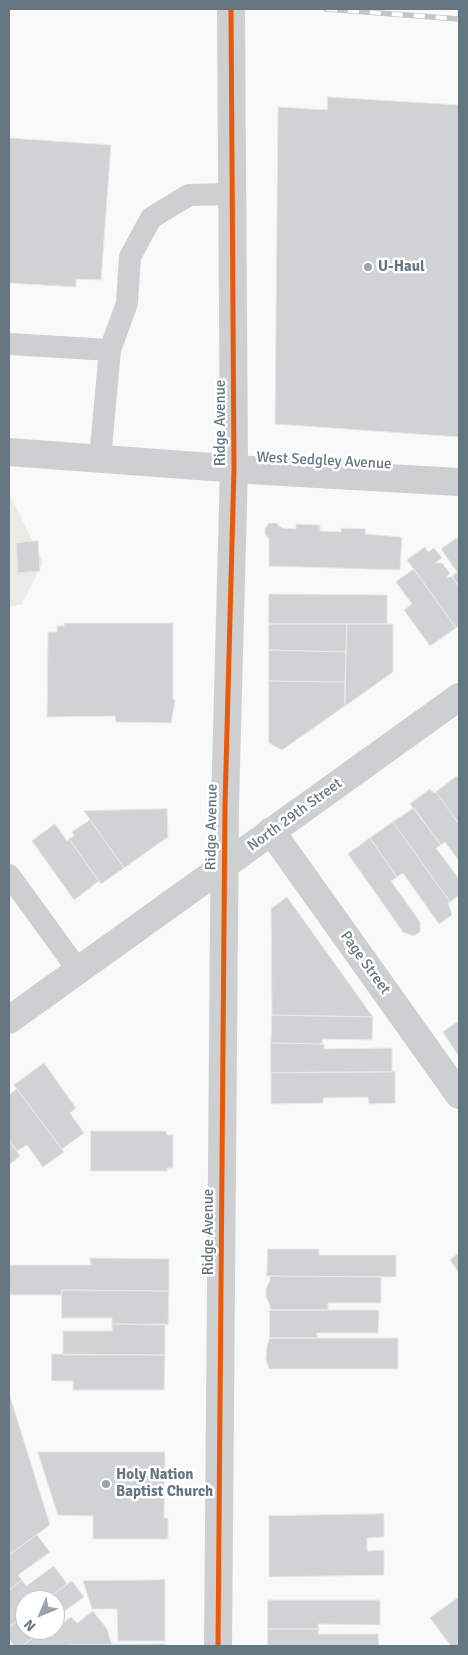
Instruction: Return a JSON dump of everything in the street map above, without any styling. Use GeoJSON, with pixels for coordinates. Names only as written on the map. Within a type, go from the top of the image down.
{"type":"FeatureCollection","features":[{"type":"Feature","properties":{"kind":"street","name":"Ridge Avenue"},"geometry":{"type":"LineString","coordinates":[[218,1646],[224,866],[234,468],[231,9]]}},
{"type":"Feature","properties":{"kind":"street","name":"West Sedgley Avenue"},"geometry":{"type":"LineString","coordinates":[[9,452],[459,482]]}},
{"type":"Feature","properties":{"kind":"street","name":"North 29th Street"},"geometry":{"type":"LineString","coordinates":[[9,1020],[459,697]]}},
{"type":"Feature","properties":{"kind":"street","name":"Page Street"},"geometry":{"type":"LineString","coordinates":[[270,831],[459,1095]]}},
{"type":"Feature","properties":{"kind":"lane"},"geometry":{"type":"LineString","coordinates":[[100,458],[110,350],[127,303],[130,257],[151,218],[189,195],[232,194]]}},
{"type":"Feature","properties":{"kind":"lane"},"geometry":{"type":"LineString","coordinates":[[9,344],[110,350]]}},
{"type":"Feature","properties":{"kind":"lane"},"geometry":{"type":"LineString","coordinates":[[9,875],[78,970]]}},
{"type":"Feature","properties":{"kind":"shaded area"},"geometry":{"type":"Polygon","coordinates":[[[9,493],[43,562],[22,604],[9,607],[9,493]]]}},
{"type":"Feature","properties":{"kind":"building","name":"U-Haul"},"geometry":{"type":"Polygon","coordinates":[[[328,97],[459,105],[459,437],[275,424],[278,107],[327,110],[328,97]]]}},
{"type":"Feature","properties":{"kind":"building"},"geometry":{"type":"Polygon","coordinates":[[[9,138],[111,145],[101,280],[76,279],[76,287],[9,283],[9,138]]]}},
{"type":"Feature","properties":{"kind":"building"},"geometry":{"type":"Polygon","coordinates":[[[269,523],[276,523],[282,528],[296,529],[296,524],[320,525],[320,531],[341,532],[341,528],[366,529],[365,534],[402,537],[400,570],[269,566],[269,539],[265,534],[265,529],[269,523]]]}},
{"type":"Feature","properties":{"kind":"building"},"geometry":{"type":"Polygon","coordinates":[[[457,538],[459,542],[459,587],[452,576],[457,572],[441,549],[457,538]]]}},
{"type":"Feature","properties":{"kind":"building"},"geometry":{"type":"Polygon","coordinates":[[[38,541],[40,571],[18,573],[16,543],[38,541]]]}},
{"type":"Feature","properties":{"kind":"building"},"geometry":{"type":"Polygon","coordinates":[[[425,547],[428,552],[434,548],[442,558],[435,563],[442,563],[450,573],[446,578],[452,576],[459,587],[459,626],[456,628],[407,560],[425,547]]]}},
{"type":"Feature","properties":{"kind":"building"},"geometry":{"type":"Polygon","coordinates":[[[414,569],[456,628],[430,646],[404,610],[412,604],[396,582],[414,569]]]}},
{"type":"Feature","properties":{"kind":"building"},"geometry":{"type":"Polygon","coordinates":[[[269,594],[387,595],[387,624],[269,624],[269,594]]]}},
{"type":"Feature","properties":{"kind":"building"},"geometry":{"type":"Polygon","coordinates":[[[64,623],[173,623],[173,698],[175,701],[171,723],[116,722],[115,716],[47,717],[48,632],[57,632],[57,626],[64,626],[64,623]]]}},
{"type":"Feature","properties":{"kind":"building"},"geometry":{"type":"Polygon","coordinates":[[[269,624],[347,624],[346,652],[269,650],[269,624]]]}},
{"type":"Feature","properties":{"kind":"building"},"geometry":{"type":"Polygon","coordinates":[[[347,624],[393,624],[393,672],[345,706],[347,624]]]}},
{"type":"Feature","properties":{"kind":"building"},"geometry":{"type":"Polygon","coordinates":[[[269,650],[346,652],[345,682],[269,681],[269,650]]]}},
{"type":"Feature","properties":{"kind":"building"},"geometry":{"type":"Polygon","coordinates":[[[269,681],[345,682],[345,706],[282,750],[269,743],[269,681]]]}},
{"type":"Feature","properties":{"kind":"building"},"geometry":{"type":"Polygon","coordinates":[[[457,776],[459,778],[459,824],[436,792],[457,776]]]}},
{"type":"Feature","properties":{"kind":"building"},"geometry":{"type":"Polygon","coordinates":[[[430,789],[434,793],[436,792],[459,824],[459,861],[445,842],[441,845],[410,804],[430,789]]]}},
{"type":"Feature","properties":{"kind":"building"},"geometry":{"type":"Polygon","coordinates":[[[414,808],[441,845],[436,848],[459,879],[459,895],[450,902],[393,822],[414,808]]]}},
{"type":"Feature","properties":{"kind":"building"},"geometry":{"type":"Polygon","coordinates":[[[167,809],[168,837],[124,868],[84,811],[167,809]]]}},
{"type":"Feature","properties":{"kind":"building"},"geometry":{"type":"Polygon","coordinates":[[[90,820],[124,868],[101,884],[69,839],[74,836],[72,832],[90,820]]]}},
{"type":"Feature","properties":{"kind":"building"},"geometry":{"type":"Polygon","coordinates":[[[393,822],[450,902],[448,903],[452,915],[439,924],[403,873],[397,877],[370,838],[393,822]]]}},
{"type":"Feature","properties":{"kind":"building"},"geometry":{"type":"Polygon","coordinates":[[[55,824],[67,841],[69,839],[99,881],[74,900],[32,841],[55,824]]]}},
{"type":"Feature","properties":{"kind":"building"},"geometry":{"type":"Polygon","coordinates":[[[370,838],[397,877],[391,881],[420,922],[420,932],[413,936],[403,932],[348,854],[370,838]]]}},
{"type":"Feature","properties":{"kind":"building"},"geometry":{"type":"Polygon","coordinates":[[[287,897],[373,1017],[272,1015],[271,909],[287,897]]]}},
{"type":"Feature","properties":{"kind":"building"},"geometry":{"type":"Polygon","coordinates":[[[272,1015],[373,1017],[372,1040],[322,1039],[322,1044],[271,1043],[272,1015]]]}},
{"type":"Feature","properties":{"kind":"building"},"geometry":{"type":"Polygon","coordinates":[[[459,1021],[459,1052],[457,1054],[443,1032],[459,1021]]]}},
{"type":"Feature","properties":{"kind":"building"},"geometry":{"type":"Polygon","coordinates":[[[271,1043],[324,1044],[324,1049],[392,1048],[392,1072],[271,1073],[271,1043]]]}},
{"type":"Feature","properties":{"kind":"building"},"geometry":{"type":"Polygon","coordinates":[[[44,1063],[76,1108],[70,1113],[84,1133],[62,1149],[14,1085],[44,1063]]]}},
{"type":"Feature","properties":{"kind":"building"},"geometry":{"type":"Polygon","coordinates":[[[395,1072],[395,1103],[369,1104],[368,1097],[323,1098],[323,1103],[271,1104],[271,1073],[395,1072]]]}},
{"type":"Feature","properties":{"kind":"building"},"geometry":{"type":"Polygon","coordinates":[[[17,1089],[64,1152],[43,1167],[27,1145],[17,1151],[9,1140],[9,1095],[17,1089]]]}},
{"type":"Feature","properties":{"kind":"building"},"geometry":{"type":"Polygon","coordinates":[[[91,1131],[166,1131],[167,1135],[173,1135],[173,1168],[167,1168],[167,1171],[91,1171],[91,1131]]]}},
{"type":"Feature","properties":{"kind":"building"},"geometry":{"type":"Polygon","coordinates":[[[9,1140],[20,1156],[9,1165],[9,1140]]]}},
{"type":"Feature","properties":{"kind":"building"},"geometry":{"type":"Polygon","coordinates":[[[268,1249],[319,1249],[319,1255],[396,1255],[396,1277],[267,1276],[268,1249]]]}},
{"type":"Feature","properties":{"kind":"building"},"geometry":{"type":"Polygon","coordinates":[[[459,1253],[459,1273],[450,1260],[459,1253]]]}},
{"type":"Feature","properties":{"kind":"building"},"geometry":{"type":"Polygon","coordinates":[[[90,1258],[169,1259],[169,1291],[62,1290],[62,1295],[9,1295],[9,1265],[91,1265],[90,1258]]]}},
{"type":"Feature","properties":{"kind":"building"},"geometry":{"type":"Polygon","coordinates":[[[270,1276],[381,1277],[381,1303],[328,1303],[328,1310],[270,1310],[266,1297],[266,1288],[270,1281],[270,1276]]]}},
{"type":"Feature","properties":{"kind":"building"},"geometry":{"type":"Polygon","coordinates":[[[62,1290],[169,1291],[168,1325],[112,1324],[112,1318],[62,1318],[62,1290]]]}},
{"type":"Feature","properties":{"kind":"building"},"geometry":{"type":"Polygon","coordinates":[[[270,1310],[379,1310],[378,1333],[317,1333],[317,1338],[270,1338],[270,1310]]]}},
{"type":"Feature","properties":{"kind":"building"},"geometry":{"type":"Polygon","coordinates":[[[112,1324],[165,1324],[165,1355],[63,1355],[63,1331],[112,1331],[112,1324]]]}},
{"type":"Feature","properties":{"kind":"building"},"geometry":{"type":"Polygon","coordinates":[[[270,1338],[398,1338],[398,1369],[269,1369],[266,1359],[270,1338]]]}},
{"type":"Feature","properties":{"kind":"building"},"geometry":{"type":"Polygon","coordinates":[[[52,1354],[165,1355],[164,1390],[73,1390],[73,1381],[52,1381],[52,1354]]]}},
{"type":"Feature","properties":{"kind":"building"},"geometry":{"type":"Polygon","coordinates":[[[9,1393],[50,1525],[9,1555],[9,1393]]]}},
{"type":"Feature","properties":{"kind":"building","name":"Holy Nation Baptist Church"},"geometry":{"type":"Polygon","coordinates":[[[38,1452],[165,1452],[164,1518],[168,1518],[168,1539],[93,1539],[93,1516],[58,1515],[38,1452]]]}},
{"type":"Feature","properties":{"kind":"building"},"geometry":{"type":"Polygon","coordinates":[[[384,1514],[384,1537],[367,1538],[367,1551],[384,1550],[384,1575],[269,1577],[269,1516],[384,1514]]]}},
{"type":"Feature","properties":{"kind":"building"},"geometry":{"type":"Polygon","coordinates":[[[37,1535],[50,1552],[18,1575],[22,1580],[9,1590],[9,1555],[37,1535]]]}},
{"type":"Feature","properties":{"kind":"building"},"geometry":{"type":"Polygon","coordinates":[[[54,1566],[67,1584],[59,1590],[15,1590],[15,1622],[9,1627],[9,1590],[22,1580],[26,1586],[54,1566]]]}},
{"type":"Feature","properties":{"kind":"building"},"geometry":{"type":"Polygon","coordinates":[[[165,1580],[165,1641],[118,1641],[117,1609],[92,1609],[83,1581],[165,1580]]]}},
{"type":"Feature","properties":{"kind":"building"},"geometry":{"type":"Polygon","coordinates":[[[72,1581],[84,1597],[65,1611],[65,1590],[60,1590],[72,1581]]]}},
{"type":"Feature","properties":{"kind":"building"},"geometry":{"type":"Polygon","coordinates":[[[459,1597],[459,1646],[451,1646],[430,1618],[459,1597]]]}},
{"type":"Feature","properties":{"kind":"building"},"geometry":{"type":"Polygon","coordinates":[[[268,1600],[380,1600],[380,1625],[318,1624],[319,1629],[268,1629],[268,1600]]]}},
{"type":"Feature","properties":{"kind":"building"},"geometry":{"type":"Polygon","coordinates":[[[93,1611],[107,1629],[112,1645],[22,1646],[30,1640],[65,1640],[65,1622],[71,1617],[77,1623],[93,1611]]]}},
{"type":"Feature","properties":{"kind":"building"},"geometry":{"type":"Polygon","coordinates":[[[15,1622],[15,1640],[30,1640],[22,1646],[14,1646],[9,1639],[9,1627],[15,1622]]]}},
{"type":"Feature","properties":{"kind":"building"},"geometry":{"type":"Polygon","coordinates":[[[268,1629],[319,1629],[318,1634],[378,1634],[379,1646],[268,1646],[268,1629]]]}},
{"type":"Feature","properties":{"kind":"building"},"geometry":{"type":"Polygon","coordinates":[[[165,1644],[165,1646],[68,1646],[70,1645],[165,1644]]]}},
{"type":"Feature","properties":{"kind":"railway"},"geometry":{"type":"LineString","coordinates":[[326,9],[459,19]]}},
{"type":"Feature","properties":{"kind":"cycle path"},"geometry":{"type":"LineString","coordinates":[[218,1646],[225,805],[234,468],[231,9]]}},
{"type":"Feature","properties":{"kind":"place","name":"U-Haul"},"geometry":{"type":"Point","coordinates":[368,267]}},
{"type":"Feature","properties":{"kind":"place","name":"Holy Nation Baptist Church"},"geometry":{"type":"Point","coordinates":[106,1484]}}]}
